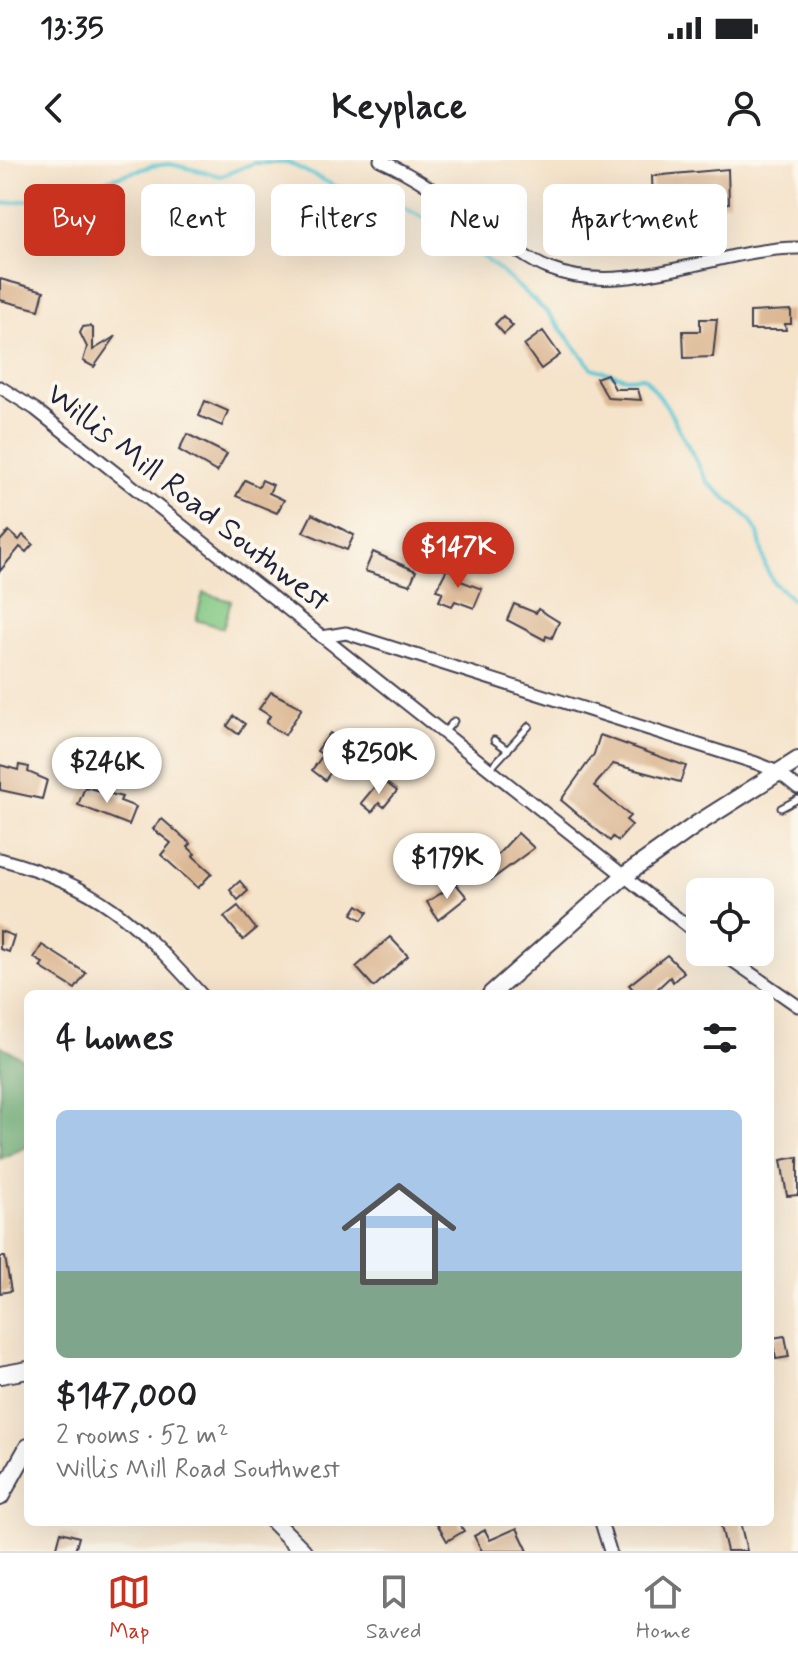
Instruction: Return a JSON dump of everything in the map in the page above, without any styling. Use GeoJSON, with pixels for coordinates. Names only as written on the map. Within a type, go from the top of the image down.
{"type":"FeatureCollection","features":[{"type":"Feature","properties":{"kind":"street"},"geometry":{"type":"LineString","coordinates":[[380,160],[432,187],[527,258],[572,276],[620,278],[739,253],[798,248]]}},
{"type":"Feature","properties":{"kind":"street","name":"Willis Mill Road Southwest"},"geometry":{"type":"LineString","coordinates":[[0,387],[35,409],[322,637],[346,633],[778,772],[798,788]]}},
{"type":"Feature","properties":{"kind":"street"},"geometry":{"type":"LineString","coordinates":[[322,637],[686,925]]}},
{"type":"Feature","properties":{"kind":"street"},"geometry":{"type":"LineString","coordinates":[[496,990],[624,876],[798,760]]}},
{"type":"Feature","properties":{"kind":"street"},"geometry":{"type":"LineString","coordinates":[[0,859],[65,879],[119,910],[149,937],[197,990]]}},
{"type":"Feature","properties":{"kind":"street"},"geometry":{"type":"LineString","coordinates":[[740,966],[798,1006]]}},
{"type":"Feature","properties":{"kind":"street"},"geometry":{"type":"LineString","coordinates":[[0,1375],[24,1371]]}},
{"type":"Feature","properties":{"kind":"street"},"geometry":{"type":"LineString","coordinates":[[0,1497],[24,1454]]}},
{"type":"Feature","properties":{"kind":"street"},"geometry":{"type":"LineString","coordinates":[[278,1526],[303,1551]]}},
{"type":"Feature","properties":{"kind":"street"},"geometry":{"type":"LineString","coordinates":[[602,1526],[610,1551]]}},
{"type":"Feature","properties":{"kind":"lane"},"geometry":{"type":"LineString","coordinates":[[443,732],[454,721]]}},
{"type":"Feature","properties":{"kind":"lane"},"geometry":{"type":"LineString","coordinates":[[490,770],[529,726]]}},
{"type":"Feature","properties":{"kind":"lane"},"geometry":{"type":"LineString","coordinates":[[494,740],[508,750]]}},
{"type":"Feature","properties":{"kind":"lane"},"geometry":{"type":"LineString","coordinates":[[781,808],[798,799]]}},
{"type":"Feature","properties":{"kind":"green space"},"geometry":{"type":"Polygon","coordinates":[[[203,593],[231,601],[223,628],[196,620],[203,593]]]}},
{"type":"Feature","properties":{"kind":"green space"},"geometry":{"type":"Polygon","coordinates":[[[0,1045],[24,1060],[24,1148],[0,1159],[0,1045]]]}},
{"type":"Feature","properties":{"kind":"building"},"geometry":{"type":"Polygon","coordinates":[[[728,169],[729,203],[727,184],[652,184],[652,176],[728,169]]]}},
{"type":"Feature","properties":{"kind":"building"},"geometry":{"type":"Polygon","coordinates":[[[0,279],[44,291],[39,310],[0,300],[0,279]]]}},
{"type":"Feature","properties":{"kind":"building"},"geometry":{"type":"Polygon","coordinates":[[[791,310],[791,324],[785,324],[786,330],[750,330],[750,312],[791,310]]]}},
{"type":"Feature","properties":{"kind":"building"},"geometry":{"type":"Polygon","coordinates":[[[503,316],[513,326],[504,334],[495,324],[503,316]]]}},
{"type":"Feature","properties":{"kind":"building"},"geometry":{"type":"Polygon","coordinates":[[[700,319],[717,319],[713,357],[684,358],[683,331],[700,331],[700,319]]]}},
{"type":"Feature","properties":{"kind":"building"},"geometry":{"type":"Polygon","coordinates":[[[83,327],[93,328],[93,350],[116,336],[94,367],[83,361],[87,347],[80,333],[83,327]]]}},
{"type":"Feature","properties":{"kind":"building"},"geometry":{"type":"Polygon","coordinates":[[[543,331],[560,355],[541,369],[524,345],[543,331]]]}},
{"type":"Feature","properties":{"kind":"building"},"geometry":{"type":"Polygon","coordinates":[[[607,374],[615,389],[638,389],[641,400],[608,398],[596,378],[607,374]]]}},
{"type":"Feature","properties":{"kind":"building"},"geometry":{"type":"Polygon","coordinates":[[[205,401],[228,411],[222,426],[199,416],[205,401]]]}},
{"type":"Feature","properties":{"kind":"building"},"geometry":{"type":"Polygon","coordinates":[[[187,434],[227,454],[217,472],[179,450],[187,434]]]}},
{"type":"Feature","properties":{"kind":"building"},"geometry":{"type":"Polygon","coordinates":[[[245,480],[259,487],[262,480],[273,485],[269,493],[284,500],[277,513],[236,496],[245,480]]]}},
{"type":"Feature","properties":{"kind":"building"},"geometry":{"type":"Polygon","coordinates":[[[312,514],[354,535],[347,550],[303,532],[312,514]]]}},
{"type":"Feature","properties":{"kind":"building"},"geometry":{"type":"Polygon","coordinates":[[[9,531],[19,540],[23,535],[33,544],[26,552],[20,547],[0,571],[0,541],[9,531]]]}},
{"type":"Feature","properties":{"kind":"building"},"geometry":{"type":"Polygon","coordinates":[[[373,552],[416,571],[410,585],[365,571],[373,552]]]}},
{"type":"Feature","properties":{"kind":"building"},"geometry":{"type":"Polygon","coordinates":[[[447,569],[461,574],[458,580],[482,589],[474,608],[455,601],[452,606],[439,601],[443,592],[436,590],[447,569]]]}},
{"type":"Feature","properties":{"kind":"building"},"geometry":{"type":"Polygon","coordinates":[[[514,604],[536,613],[538,609],[559,622],[552,638],[546,636],[545,640],[507,620],[514,604]]]}},
{"type":"Feature","properties":{"kind":"building"},"geometry":{"type":"Polygon","coordinates":[[[271,692],[302,708],[285,735],[266,723],[270,716],[259,709],[271,692]]]}},
{"type":"Feature","properties":{"kind":"building"},"geometry":{"type":"Polygon","coordinates":[[[234,716],[245,724],[238,734],[227,726],[234,716]]]}},
{"type":"Feature","properties":{"kind":"building"},"geometry":{"type":"Polygon","coordinates":[[[330,733],[362,755],[347,775],[335,766],[325,780],[312,770],[323,755],[317,751],[330,733]]]}},
{"type":"Feature","properties":{"kind":"building"},"geometry":{"type":"Polygon","coordinates":[[[600,735],[686,766],[680,782],[613,764],[594,786],[630,816],[626,820],[632,825],[618,841],[613,837],[610,841],[561,800],[594,754],[600,735]]]}},
{"type":"Feature","properties":{"kind":"building"},"geometry":{"type":"Polygon","coordinates":[[[0,765],[18,770],[19,765],[29,767],[28,772],[47,780],[42,799],[0,790],[0,765]]]}},
{"type":"Feature","properties":{"kind":"building"},"geometry":{"type":"Polygon","coordinates":[[[381,779],[397,791],[384,807],[379,803],[372,812],[361,803],[381,779]]]}},
{"type":"Feature","properties":{"kind":"building"},"geometry":{"type":"Polygon","coordinates":[[[85,787],[122,797],[120,801],[136,807],[129,825],[78,805],[85,787]]]}},
{"type":"Feature","properties":{"kind":"building"},"geometry":{"type":"Polygon","coordinates":[[[162,819],[191,844],[188,847],[195,854],[193,856],[212,873],[198,888],[161,855],[171,843],[153,829],[162,819]]]}},
{"type":"Feature","properties":{"kind":"building"},"geometry":{"type":"Polygon","coordinates":[[[518,833],[534,848],[491,880],[482,871],[518,833]]]}},
{"type":"Feature","properties":{"kind":"building"},"geometry":{"type":"Polygon","coordinates":[[[240,881],[248,891],[238,900],[230,890],[240,881]]]}},
{"type":"Feature","properties":{"kind":"building"},"geometry":{"type":"Polygon","coordinates":[[[456,884],[467,897],[438,920],[427,902],[456,884]]]}},
{"type":"Feature","properties":{"kind":"building"},"geometry":{"type":"Polygon","coordinates":[[[358,905],[368,912],[362,920],[352,914],[358,905]]]}},
{"type":"Feature","properties":{"kind":"building"},"geometry":{"type":"Polygon","coordinates":[[[238,906],[256,929],[243,940],[224,917],[238,906]]]}},
{"type":"Feature","properties":{"kind":"building"},"geometry":{"type":"Polygon","coordinates":[[[0,931],[14,936],[9,952],[0,949],[0,931]]]}},
{"type":"Feature","properties":{"kind":"building"},"geometry":{"type":"Polygon","coordinates":[[[390,937],[408,956],[374,987],[356,967],[390,937]]]}},
{"type":"Feature","properties":{"kind":"building"},"geometry":{"type":"Polygon","coordinates":[[[42,945],[86,973],[75,989],[40,967],[43,963],[34,958],[42,945]]]}},
{"type":"Feature","properties":{"kind":"building"},"geometry":{"type":"Polygon","coordinates":[[[667,955],[684,972],[673,982],[670,977],[656,990],[633,990],[629,985],[667,955]]]}},
{"type":"Feature","properties":{"kind":"building"},"geometry":{"type":"Polygon","coordinates":[[[798,1157],[798,1195],[787,1196],[781,1160],[798,1157]]]}},
{"type":"Feature","properties":{"kind":"building"},"geometry":{"type":"Polygon","coordinates":[[[0,1257],[5,1257],[11,1291],[0,1293],[0,1257]]]}},
{"type":"Feature","properties":{"kind":"building"},"geometry":{"type":"Polygon","coordinates":[[[785,1336],[789,1357],[776,1359],[774,1338],[785,1336]]]}},
{"type":"Feature","properties":{"kind":"building"},"geometry":{"type":"Polygon","coordinates":[[[438,1526],[461,1526],[464,1531],[447,1541],[438,1526]]]}},
{"type":"Feature","properties":{"kind":"building"},"geometry":{"type":"Polygon","coordinates":[[[721,1526],[741,1526],[747,1551],[727,1551],[721,1526]]]}},
{"type":"Feature","properties":{"kind":"building"},"geometry":{"type":"Polygon","coordinates":[[[517,1528],[528,1551],[482,1551],[474,1536],[485,1530],[490,1540],[517,1528]]]}},
{"type":"Feature","properties":{"kind":"building"},"geometry":{"type":"Polygon","coordinates":[[[61,1532],[79,1537],[75,1551],[56,1551],[61,1532]]]}},
{"type":"Feature","properties":{"kind":"waterway"},"geometry":{"type":"LineString","coordinates":[[0,204],[51,197],[152,166],[170,164],[221,176],[254,163],[289,163],[337,187],[405,208],[452,233],[495,266],[548,313],[592,368],[626,378],[644,377],[666,405],[708,483],[749,518],[758,533],[766,568],[774,583],[798,604]]}}]}
